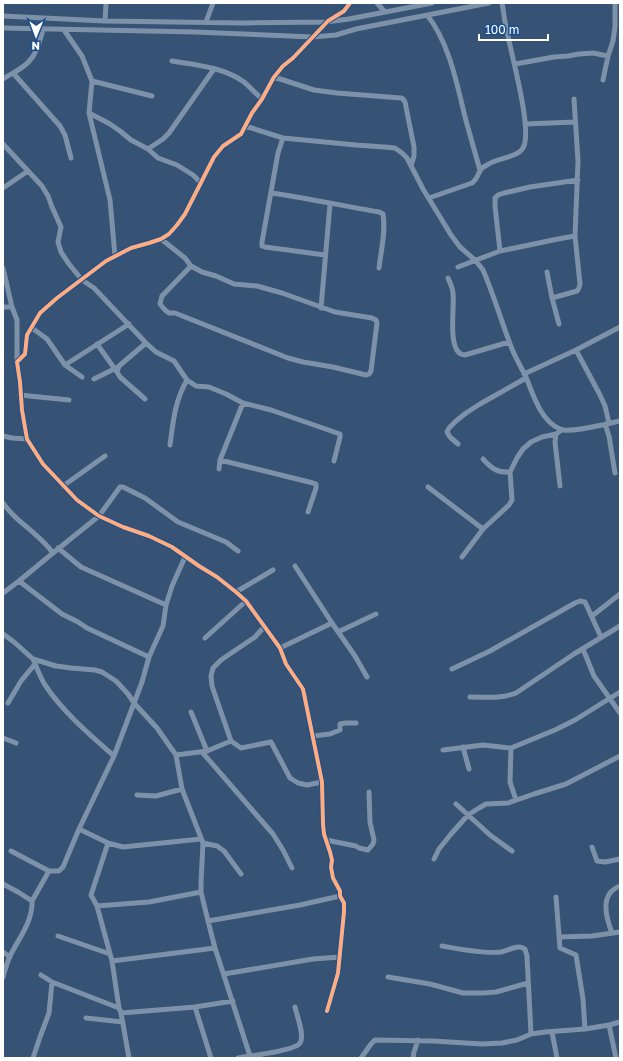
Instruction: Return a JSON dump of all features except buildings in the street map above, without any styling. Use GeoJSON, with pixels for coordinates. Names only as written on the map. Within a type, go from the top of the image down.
{"type":"FeatureCollection","features":[{"type":"Feature","properties":{"kind":"street"},"geometry":{"type":"LineString","coordinates":[[105,21],[106,3]]}},
{"type":"Feature","properties":{"kind":"street"},"geometry":{"type":"LineString","coordinates":[[206,22],[213,3]]}},
{"type":"Feature","properties":{"kind":"street"},"geometry":{"type":"LineString","coordinates":[[17,362],[25,354],[28,335],[40,313],[92,271],[115,256],[131,248],[161,239],[169,234],[185,214],[214,157],[223,146],[241,134],[274,77],[328,21],[344,11],[350,3]]}},
{"type":"Feature","properties":{"kind":"street"},"geometry":{"type":"LineString","coordinates":[[377,3],[384,12]]}},
{"type":"Feature","properties":{"kind":"street"},"geometry":{"type":"LineString","coordinates":[[3,16],[105,21],[243,23],[328,21],[349,19],[432,3]]}},
{"type":"Feature","properties":{"kind":"street"},"geometry":{"type":"LineString","coordinates":[[3,28],[195,32],[313,38],[336,35],[356,29],[489,3]]}},
{"type":"Feature","properties":{"kind":"street"},"geometry":{"type":"LineString","coordinates":[[480,170],[488,164],[518,153],[523,148],[525,142],[525,124],[515,64],[508,38],[502,3]]}},
{"type":"Feature","properties":{"kind":"street"},"geometry":{"type":"LineString","coordinates":[[603,80],[613,41],[615,27],[615,3]]}},
{"type":"Feature","properties":{"kind":"street"},"geometry":{"type":"LineString","coordinates":[[427,15],[437,28],[453,69],[480,170],[477,179],[472,183],[429,198]]}},
{"type":"Feature","properties":{"kind":"street"},"geometry":{"type":"LineString","coordinates":[[3,78],[13,73],[31,60],[43,30]]}},
{"type":"Feature","properties":{"kind":"street"},"geometry":{"type":"LineString","coordinates":[[64,30],[82,56],[92,81],[88,113],[110,200],[115,256]]}},
{"type":"Feature","properties":{"kind":"street"},"geometry":{"type":"LineString","coordinates":[[515,64],[579,54],[593,53],[608,56]]}},
{"type":"Feature","properties":{"kind":"street"},"geometry":{"type":"LineString","coordinates":[[172,61],[214,69],[234,76],[262,99]]}},
{"type":"Feature","properties":{"kind":"street"},"geometry":{"type":"LineString","coordinates":[[148,149],[169,133],[214,69]]}},
{"type":"Feature","properties":{"kind":"street"},"geometry":{"type":"LineString","coordinates":[[13,73],[60,126],[65,135],[70,158]]}},
{"type":"Feature","properties":{"kind":"street"},"geometry":{"type":"LineString","coordinates":[[274,77],[314,90],[404,99],[414,147],[414,156],[411,166]]}},
{"type":"Feature","properties":{"kind":"street"},"geometry":{"type":"LineString","coordinates":[[92,81],[152,96]]}},
{"type":"Feature","properties":{"kind":"street"},"geometry":{"type":"LineString","coordinates":[[552,298],[576,291],[580,284],[575,236],[578,162],[574,100]]}},
{"type":"Feature","properties":{"kind":"street"},"geometry":{"type":"LineString","coordinates":[[88,113],[110,124],[132,140],[148,149],[158,158],[177,165],[193,175],[201,183]]}},
{"type":"Feature","properties":{"kind":"street"},"geometry":{"type":"LineString","coordinates":[[525,124],[575,122]]}},
{"type":"Feature","properties":{"kind":"street"},"geometry":{"type":"LineString","coordinates":[[246,126],[283,138],[356,146],[395,148],[402,153],[407,158],[451,235],[460,247],[476,261],[483,270],[517,361],[543,413],[559,432]]}},
{"type":"Feature","properties":{"kind":"street"},"geometry":{"type":"LineString","coordinates":[[283,138],[278,153],[262,246],[325,255]]}},
{"type":"Feature","properties":{"kind":"street"},"geometry":{"type":"LineString","coordinates":[[3,144],[42,186],[48,196],[61,227],[58,242],[61,252],[69,264],[82,280],[94,288],[146,343],[156,352],[174,361],[187,380],[196,386],[209,387],[242,403],[271,410],[340,434],[334,461]]}},
{"type":"Feature","properties":{"kind":"street"},"geometry":{"type":"LineString","coordinates":[[3,188],[28,170]]}},
{"type":"Feature","properties":{"kind":"street"},"geometry":{"type":"LineString","coordinates":[[500,251],[495,206],[495,198],[498,195],[504,192],[530,187],[578,180]]}},
{"type":"Feature","properties":{"kind":"street"},"geometry":{"type":"LineString","coordinates":[[271,193],[299,197],[383,214],[383,238],[379,268]]}},
{"type":"Feature","properties":{"kind":"street"},"geometry":{"type":"LineString","coordinates":[[321,308],[330,204]]}},
{"type":"Feature","properties":{"kind":"street"},"geometry":{"type":"LineString","coordinates":[[458,267],[500,251],[575,236]]}},
{"type":"Feature","properties":{"kind":"street"},"geometry":{"type":"LineString","coordinates":[[161,239],[185,258],[191,266],[202,272],[234,284],[257,286],[276,291],[335,312],[376,320],[377,323],[371,371],[366,375],[288,358],[175,313],[169,313],[160,304],[162,296],[191,266]]}},
{"type":"Feature","properties":{"kind":"street"},"geometry":{"type":"LineString","coordinates":[[3,272],[17,320],[17,362],[22,410],[27,439],[43,464],[77,500],[99,516],[172,547],[217,577],[236,592],[246,601],[280,648],[286,664],[303,689],[322,782],[322,824],[332,860],[332,878],[340,891],[340,896],[344,903],[338,973],[327,1011]]}},
{"type":"Feature","properties":{"kind":"street"},"geometry":{"type":"LineString","coordinates":[[547,272],[559,324]]}},
{"type":"Feature","properties":{"kind":"street"},"geometry":{"type":"LineString","coordinates":[[448,278],[452,286],[453,294],[452,334],[458,353],[465,355],[509,342]]}},
{"type":"Feature","properties":{"kind":"street"},"geometry":{"type":"LineString","coordinates":[[3,307],[12,307]]}},
{"type":"Feature","properties":{"kind":"street"},"geometry":{"type":"LineString","coordinates":[[65,364],[129,324]]}},
{"type":"Feature","properties":{"kind":"street"},"geometry":{"type":"LineString","coordinates":[[458,444],[447,432],[456,421],[525,376],[620,327]]}},
{"type":"Feature","properties":{"kind":"street"},"geometry":{"type":"LineString","coordinates":[[32,328],[47,338],[65,364],[82,378]]}},
{"type":"Feature","properties":{"kind":"street"},"geometry":{"type":"LineString","coordinates":[[94,379],[116,369],[146,343]]}},
{"type":"Feature","properties":{"kind":"street"},"geometry":{"type":"LineString","coordinates":[[97,344],[116,369],[120,377],[145,399]]}},
{"type":"Feature","properties":{"kind":"street"},"geometry":{"type":"LineString","coordinates":[[576,350],[605,406],[615,473]]}},
{"type":"Feature","properties":{"kind":"street"},"geometry":{"type":"LineString","coordinates":[[170,445],[177,402],[187,380]]}},
{"type":"Feature","properties":{"kind":"street"},"geometry":{"type":"LineString","coordinates":[[20,394],[69,400]]}},
{"type":"Feature","properties":{"kind":"street"},"geometry":{"type":"LineString","coordinates":[[219,469],[220,460],[242,403]]}},
{"type":"Feature","properties":{"kind":"street"},"geometry":{"type":"LineString","coordinates":[[462,557],[483,530],[512,500],[510,472],[523,449],[531,442],[559,432],[620,421]]}},
{"type":"Feature","properties":{"kind":"street"},"geometry":{"type":"LineString","coordinates":[[559,432],[556,442],[560,486]]}},
{"type":"Feature","properties":{"kind":"street"},"geometry":{"type":"LineString","coordinates":[[3,436],[27,439]]}},
{"type":"Feature","properties":{"kind":"street"},"geometry":{"type":"LineString","coordinates":[[64,486],[105,456]]}},
{"type":"Feature","properties":{"kind":"street"},"geometry":{"type":"LineString","coordinates":[[483,459],[496,470],[510,472]]}},
{"type":"Feature","properties":{"kind":"street"},"geometry":{"type":"LineString","coordinates":[[220,460],[313,482],[316,484],[316,488],[308,512]]}},
{"type":"Feature","properties":{"kind":"street"},"geometry":{"type":"LineString","coordinates":[[3,593],[99,516],[120,487],[123,487],[145,498],[178,522],[226,542],[238,551]]}},
{"type":"Feature","properties":{"kind":"street"},"geometry":{"type":"LineString","coordinates":[[428,487],[483,530]]}},
{"type":"Feature","properties":{"kind":"street"},"geometry":{"type":"LineString","coordinates":[[3,503],[18,520],[46,543],[53,552]]}},
{"type":"Feature","properties":{"kind":"street"},"geometry":{"type":"LineString","coordinates":[[58,548],[80,567],[166,606]]}},
{"type":"Feature","properties":{"kind":"street"},"geometry":{"type":"LineString","coordinates":[[12,852],[49,871],[59,871],[63,867],[114,756],[142,682],[149,657],[163,626],[166,606],[172,586],[185,557]]}},
{"type":"Feature","properties":{"kind":"street"},"geometry":{"type":"LineString","coordinates":[[296,566],[355,656],[367,677]]}},
{"type":"Feature","properties":{"kind":"street"},"geometry":{"type":"LineString","coordinates":[[236,592],[273,570]]}},
{"type":"Feature","properties":{"kind":"street"},"geometry":{"type":"LineString","coordinates":[[19,581],[66,616],[87,628],[149,657]]}},
{"type":"Feature","properties":{"kind":"street"},"geometry":{"type":"LineString","coordinates":[[592,616],[620,594]]}},
{"type":"Feature","properties":{"kind":"street"},"geometry":{"type":"LineString","coordinates":[[205,638],[246,601]]}},
{"type":"Feature","properties":{"kind":"street"},"geometry":{"type":"LineString","coordinates":[[452,669],[490,651],[580,601],[584,602],[602,637]]}},
{"type":"Feature","properties":{"kind":"street"},"geometry":{"type":"LineString","coordinates":[[338,632],[376,614]]}},
{"type":"Feature","properties":{"kind":"street"},"geometry":{"type":"LineString","coordinates":[[280,648],[332,623]]}},
{"type":"Feature","properties":{"kind":"street"},"geometry":{"type":"LineString","coordinates":[[470,697],[496,698],[516,693],[620,626]]}},
{"type":"Feature","properties":{"kind":"street"},"geometry":{"type":"LineString","coordinates":[[264,627],[255,637],[221,660],[212,668],[212,686],[231,741],[241,748],[271,742],[290,778],[298,783],[307,785],[322,782]]}},
{"type":"Feature","properties":{"kind":"street"},"geometry":{"type":"LineString","coordinates":[[3,634],[14,642],[34,662],[44,684],[62,706],[114,756]]}},
{"type":"Feature","properties":{"kind":"street"},"geometry":{"type":"LineString","coordinates":[[583,649],[594,676],[620,713]]}},
{"type":"Feature","properties":{"kind":"street"},"geometry":{"type":"LineString","coordinates":[[34,662],[95,670],[102,672],[116,681],[157,728],[176,755],[182,789],[202,841],[200,882],[208,921],[215,948],[250,1056]]}},
{"type":"Feature","properties":{"kind":"street"},"geometry":{"type":"LineString","coordinates":[[8,703],[21,680],[34,662]]}},
{"type":"Feature","properties":{"kind":"street"},"geometry":{"type":"LineString","coordinates":[[443,750],[483,746],[511,748],[575,720],[620,692]]}},
{"type":"Feature","properties":{"kind":"street"},"geometry":{"type":"LineString","coordinates":[[191,712],[204,751],[273,834],[292,868]]}},
{"type":"Feature","properties":{"kind":"street"},"geometry":{"type":"LineString","coordinates":[[313,736],[330,734],[340,730],[340,724],[356,723]]}},
{"type":"Feature","properties":{"kind":"street"},"geometry":{"type":"LineString","coordinates":[[3,738],[16,742]]}},
{"type":"Feature","properties":{"kind":"street"},"geometry":{"type":"LineString","coordinates":[[176,755],[204,751],[231,741]]}},
{"type":"Feature","properties":{"kind":"street"},"geometry":{"type":"LineString","coordinates":[[463,747],[468,769]]}},
{"type":"Feature","properties":{"kind":"street"},"geometry":{"type":"LineString","coordinates":[[511,748],[510,782],[516,800]]}},
{"type":"Feature","properties":{"kind":"street"},"geometry":{"type":"LineString","coordinates":[[434,860],[439,849],[468,815],[486,804],[508,803],[566,784],[620,756]]}},
{"type":"Feature","properties":{"kind":"street"},"geometry":{"type":"LineString","coordinates":[[136,795],[156,796],[182,789]]}},
{"type":"Feature","properties":{"kind":"street"},"geometry":{"type":"LineString","coordinates":[[326,840],[368,850],[371,847],[374,840],[370,822],[369,792]]}},
{"type":"Feature","properties":{"kind":"street"},"geometry":{"type":"LineString","coordinates":[[456,804],[490,835],[512,851]]}},
{"type":"Feature","properties":{"kind":"street"},"geometry":{"type":"LineString","coordinates":[[79,830],[108,843],[123,846],[202,841],[217,846],[224,851],[241,874]]}},
{"type":"Feature","properties":{"kind":"street"},"geometry":{"type":"LineString","coordinates":[[108,843],[91,895],[97,906],[112,961],[119,1008],[130,1058]]}},
{"type":"Feature","properties":{"kind":"street"},"geometry":{"type":"LineString","coordinates":[[592,847],[597,861],[604,862],[620,859]]}},
{"type":"Feature","properties":{"kind":"street"},"geometry":{"type":"LineString","coordinates":[[3,977],[10,957],[30,916],[32,901],[49,871]]}},
{"type":"Feature","properties":{"kind":"street"},"geometry":{"type":"LineString","coordinates":[[3,884],[32,901]]}},
{"type":"Feature","properties":{"kind":"street"},"geometry":{"type":"LineString","coordinates":[[612,933],[606,916],[605,900],[611,892],[620,886]]}},
{"type":"Feature","properties":{"kind":"street"},"geometry":{"type":"LineString","coordinates":[[97,906],[149,902],[201,892]]}},
{"type":"Feature","properties":{"kind":"street"},"geometry":{"type":"LineString","coordinates":[[208,921],[300,905],[340,896]]}},
{"type":"Feature","properties":{"kind":"street"},"geometry":{"type":"LineString","coordinates":[[556,897],[560,948],[576,955],[583,999],[585,1029]]}},
{"type":"Feature","properties":{"kind":"street"},"geometry":{"type":"LineString","coordinates":[[559,937],[592,936],[620,932]]}},
{"type":"Feature","properties":{"kind":"street"},"geometry":{"type":"LineString","coordinates":[[58,936],[110,954]]}},
{"type":"Feature","properties":{"kind":"street"},"geometry":{"type":"LineString","coordinates":[[442,946],[484,952],[501,952],[515,947],[525,949],[527,956],[531,1034]]}},
{"type":"Feature","properties":{"kind":"street"},"geometry":{"type":"LineString","coordinates":[[112,961],[215,948]]}},
{"type":"Feature","properties":{"kind":"street"},"geometry":{"type":"LineString","coordinates":[[3,952],[10,957]]}},
{"type":"Feature","properties":{"kind":"street"},"geometry":{"type":"LineString","coordinates":[[224,974],[312,959],[340,957]]}},
{"type":"Feature","properties":{"kind":"street"},"geometry":{"type":"LineString","coordinates":[[40,975],[52,982],[119,1008]]}},
{"type":"Feature","properties":{"kind":"street"},"geometry":{"type":"LineString","coordinates":[[388,977],[430,984],[463,993],[496,992],[528,983]]}},
{"type":"Feature","properties":{"kind":"street"},"geometry":{"type":"LineString","coordinates":[[34,1058],[49,1013],[52,982]]}},
{"type":"Feature","properties":{"kind":"street"},"geometry":{"type":"LineString","coordinates":[[121,1013],[195,1007],[233,1001]]}},
{"type":"Feature","properties":{"kind":"street"},"geometry":{"type":"LineString","coordinates":[[195,1007],[211,1058]]}},
{"type":"Feature","properties":{"kind":"street"},"geometry":{"type":"LineString","coordinates":[[238,1058],[268,1056],[296,1047],[300,1043],[302,1036],[295,1007]]}},
{"type":"Feature","properties":{"kind":"street"},"geometry":{"type":"LineString","coordinates":[[86,1018],[123,1022]]}},
{"type":"Feature","properties":{"kind":"street"},"geometry":{"type":"LineString","coordinates":[[361,1058],[375,1040],[418,1040],[482,1044],[502,1043],[531,1034],[585,1029],[620,1022]]}},
{"type":"Feature","properties":{"kind":"street"},"geometry":{"type":"LineString","coordinates":[[608,1025],[616,1058]]}},
{"type":"Feature","properties":{"kind":"street"},"geometry":{"type":"LineString","coordinates":[[552,1032],[557,1058]]}},
{"type":"Feature","properties":{"kind":"street"},"geometry":{"type":"LineString","coordinates":[[413,1058],[418,1040]]}},
{"type":"Feature","properties":{"kind":"cycle path"},"geometry":{"type":"LineString","coordinates":[[327,1011],[338,973],[344,903],[333,878],[331,867],[332,860],[324,834],[322,782],[303,689],[286,664],[280,648],[246,601],[236,592],[217,577],[172,547],[99,516],[77,500],[43,464],[27,439],[22,410],[17,362],[25,354],[27,335],[40,313],[57,298],[106,261],[131,248],[161,239],[169,234],[185,214],[214,157],[223,146],[241,134],[274,77],[328,21],[344,11],[350,3]]}}]}
